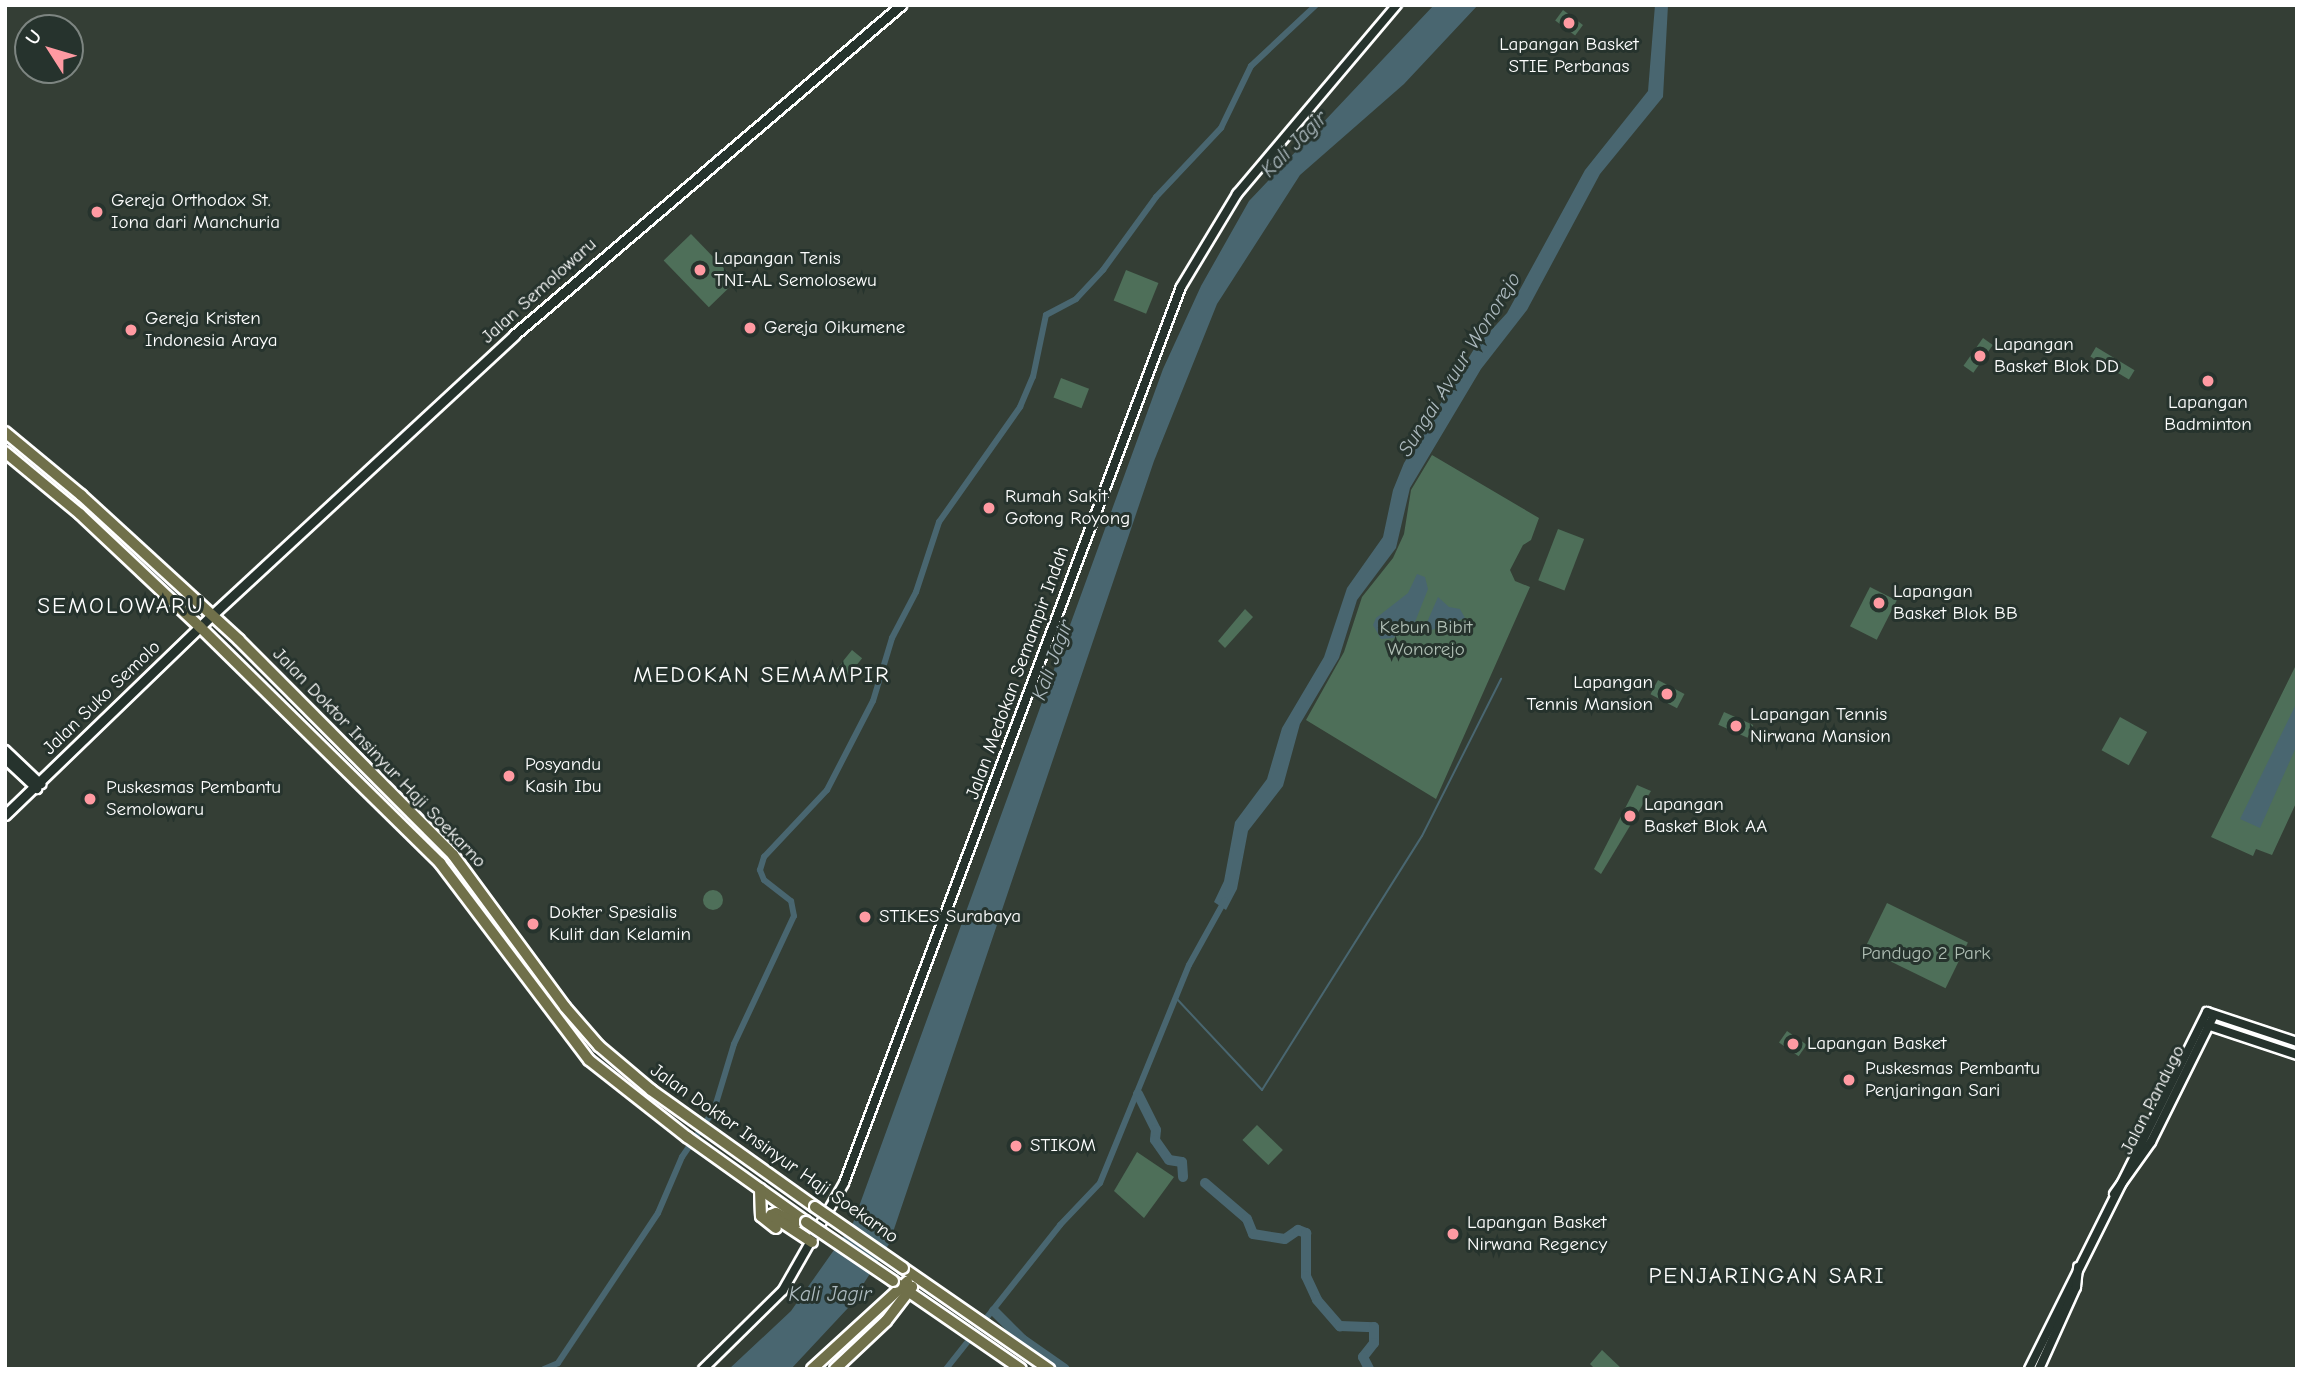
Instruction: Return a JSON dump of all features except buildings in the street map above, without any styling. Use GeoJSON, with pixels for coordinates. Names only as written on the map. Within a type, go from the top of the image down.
{"type":"FeatureCollection","features":[{"type":"Feature","properties":{"kind":"main road","name":"Jalan Semolowaru"},"geometry":{"type":"LineString","coordinates":[[211,616],[514,335],[901,5]]}},
{"type":"Feature","properties":{"kind":"main road","name":"Jalan Doktor Insinyur Haji Soekarno"},"geometry":{"type":"LineString","coordinates":[[5,432],[81,495],[377,776],[472,877],[591,1038],[697,1124],[1049,1369]]}},
{"type":"Feature","properties":{"kind":"main road","name":"Jalan Doktor Insinyur Haji Soekarno"},"geometry":{"type":"LineString","coordinates":[[5,452],[80,514],[366,788],[463,890],[548,1011],[589,1060],[697,1145],[1021,1369]]}},
{"type":"Feature","properties":{"kind":"main road","name":"Jalan Suko Semolo"},"geometry":{"type":"LineString","coordinates":[[39,783],[211,616]]}},
{"type":"Feature","properties":{"kind":"main road"},"geometry":{"type":"LineString","coordinates":[[349,773],[359,760]]}},
{"type":"Feature","properties":{"kind":"main road"},"geometry":{"type":"LineString","coordinates":[[366,788],[368,779],[377,776]]}},
{"type":"Feature","properties":{"kind":"main road"},"geometry":{"type":"LineString","coordinates":[[5,808],[39,783]]}},
{"type":"Feature","properties":{"kind":"main road"},"geometry":{"type":"LineString","coordinates":[[5,815],[39,783]]}},
{"type":"Feature","properties":{"kind":"main road"},"geometry":{"type":"LineString","coordinates":[[760,1189],[759,1206],[765,1221],[810,1244]]}},
{"type":"Feature","properties":{"kind":"main road"},"geometry":{"type":"LineString","coordinates":[[806,1222],[795,1223],[776,1213],[771,1215],[810,1244]]}},
{"type":"Feature","properties":{"kind":"main road"},"geometry":{"type":"LineString","coordinates":[[835,1369],[886,1321],[906,1290],[911,1273]]}},
{"type":"Feature","properties":{"kind":"main road"},"geometry":{"type":"LineString","coordinates":[[812,1369],[906,1290]]}},
{"type":"Feature","properties":{"kind":"street","name":"Jalan Medokan Semampir Indah"},"geometry":{"type":"LineString","coordinates":[[703,1369],[783,1290],[844,1183],[1181,287],[1244,185],[1397,5]]}},
{"type":"Feature","properties":{"kind":"street"},"geometry":{"type":"LineString","coordinates":[[5,750],[39,783]]}},
{"type":"Feature","properties":{"kind":"street"},"geometry":{"type":"LineString","coordinates":[[5,759],[39,783]]}},
{"type":"Feature","properties":{"kind":"street","name":"Jalan Pandugo"},"geometry":{"type":"LineString","coordinates":[[2029,1369],[2114,1194],[2151,1142],[2210,1013],[2297,1042]]}},
{"type":"Feature","properties":{"kind":"street"},"geometry":{"type":"LineString","coordinates":[[2205,1024],[2297,1055]]}},
{"type":"Feature","properties":{"kind":"street","name":"Jalan Pandugo"},"geometry":{"type":"LineString","coordinates":[[2039,1369],[2076,1287],[2078,1267]]}},
{"type":"Feature","properties":{"kind":"green space","name":"Lapangan Basket STIE Perbanas"},"geometry":{"type":"Polygon","coordinates":[[[1563,10],[1583,25],[1575,35],[1555,20],[1563,10]]]}},
{"type":"Feature","properties":{"kind":"green space","name":"Lapangan Tenis TNI-AL Semolosewu"},"geometry":{"type":"Polygon","coordinates":[[[691,234],[736,281],[709,307],[664,260],[691,234]]]}},
{"type":"Feature","properties":{"kind":"green space"},"geometry":{"type":"Polygon","coordinates":[[[1126,270],[1158,283],[1146,314],[1114,301],[1126,270]]]}},
{"type":"Feature","properties":{"kind":"green space","name":"Lapangan Basket Blok DD"},"geometry":{"type":"Polygon","coordinates":[[[1983,338],[1993,345],[1973,373],[1963,366],[1983,338]]]}},
{"type":"Feature","properties":{"kind":"green space"},"geometry":{"type":"Polygon","coordinates":[[[2096,347],[2135,370],[2129,380],[2090,356],[2096,347]]]}},
{"type":"Feature","properties":{"kind":"green space"},"geometry":{"type":"Polygon","coordinates":[[[1061,378],[1089,389],[1081,408],[1053,398],[1061,378]]]}},
{"type":"Feature","properties":{"kind":"green space","name":"Kebun Bibit Wonorejo"},"geometry":{"type":"Polygon","coordinates":[[[1432,455],[1539,518],[1531,540],[1523,545],[1510,570],[1515,581],[1530,587],[1436,799],[1306,720],[1344,652],[1362,597],[1393,558],[1404,534],[1411,490],[1432,455]]]}},
{"type":"Feature","properties":{"kind":"green space"},"geometry":{"type":"Polygon","coordinates":[[[1558,529],[1584,539],[1564,590],[1538,580],[1558,529]]]}},
{"type":"Feature","properties":{"kind":"green space"},"geometry":{"type":"Polygon","coordinates":[[[1870,587],[1897,601],[1877,640],[1850,626],[1870,587]]]}},
{"type":"Feature","properties":{"kind":"green space"},"geometry":{"type":"Polygon","coordinates":[[[1245,609],[1253,617],[1225,648],[1218,641],[1245,609]]]}},
{"type":"Feature","properties":{"kind":"green space"},"geometry":{"type":"Polygon","coordinates":[[[852,650],[862,658],[845,679],[835,671],[852,650]]]}},
{"type":"Feature","properties":{"kind":"green space"},"geometry":{"type":"Polygon","coordinates":[[[2297,663],[2297,801],[2272,855],[2256,849],[2253,856],[2211,837],[2297,663]]]}},
{"type":"Feature","properties":{"kind":"green space","name":"Lapangan Tennis Mansion"},"geometry":{"type":"Polygon","coordinates":[[[1658,680],[1684,694],[1677,708],[1650,694],[1658,680]]]}},
{"type":"Feature","properties":{"kind":"green space","name":"Lapangan Tennis Nirwana Mansion"},"geometry":{"type":"Polygon","coordinates":[[[1724,712],[1753,725],[1748,738],[1718,725],[1724,712]]]}},
{"type":"Feature","properties":{"kind":"green space"},"geometry":{"type":"Polygon","coordinates":[[[2120,717],[2147,732],[2129,765],[2102,750],[2120,717]]]}},
{"type":"Feature","properties":{"kind":"green space"},"geometry":{"type":"Polygon","coordinates":[[[1637,785],[1651,791],[1601,874],[1594,869],[1637,785]]]}},
{"type":"Feature","properties":{"kind":"green space"},"geometry":{"type":"Polygon","coordinates":[[[713,890],[720,893],[723,900],[720,907],[713,910],[706,907],[703,900],[706,893],[713,890]]]}},
{"type":"Feature","properties":{"kind":"green space","name":"Pandugo 2 Park"},"geometry":{"type":"Polygon","coordinates":[[[1887,903],[1968,942],[1946,988],[1865,949],[1887,903]]]}},
{"type":"Feature","properties":{"kind":"green space","name":"Lapangan Basket"},"geometry":{"type":"Polygon","coordinates":[[[1787,1031],[1807,1045],[1799,1056],[1779,1042],[1787,1031]]]}},
{"type":"Feature","properties":{"kind":"green space"},"geometry":{"type":"Polygon","coordinates":[[[1257,1125],[1283,1150],[1268,1165],[1242,1140],[1257,1125]]]}},
{"type":"Feature","properties":{"kind":"green space"},"geometry":{"type":"Polygon","coordinates":[[[1137,1152],[1174,1177],[1144,1218],[1114,1191],[1137,1152]]]}},
{"type":"Feature","properties":{"kind":"green space"},"geometry":{"type":"Polygon","coordinates":[[[1602,1350],[1622,1369],[1595,1369],[1590,1364],[1602,1350]]]}},
{"type":"Feature","properties":{"kind":"water","name":"Kali Jagir"},"geometry":{"type":"Polygon","coordinates":[[[1434,5],[1478,5],[1404,84],[1300,175],[1217,304],[1154,461],[889,1244],[848,1308],[791,1369],[729,1369],[791,1311],[853,1223],[1163,369],[1201,286],[1249,201],[1434,5]]]}},
{"type":"Feature","properties":{"kind":"water","name":"Sungai Avuur Wonorejo"},"geometry":{"type":"Polygon","coordinates":[[[1655,5],[1668,5],[1663,97],[1600,174],[1527,310],[1481,369],[1410,488],[1396,548],[1357,600],[1339,658],[1300,724],[1283,786],[1248,831],[1237,889],[1226,910],[1214,902],[1224,881],[1235,822],[1267,779],[1282,728],[1324,657],[1347,588],[1383,537],[1393,490],[1404,463],[1474,349],[1507,313],[1585,170],[1648,91],[1655,5]]]}},
{"type":"Feature","properties":{"kind":"water"},"geometry":{"type":"Polygon","coordinates":[[[1417,574],[1425,577],[1428,589],[1415,622],[1393,638],[1381,639],[1373,625],[1376,618],[1408,593],[1417,574]]]}},
{"type":"Feature","properties":{"kind":"water"},"geometry":{"type":"Polygon","coordinates":[[[1438,597],[1449,607],[1460,609],[1465,618],[1429,631],[1425,627],[1438,597]]]}},
{"type":"Feature","properties":{"kind":"water"},"geometry":{"type":"Polygon","coordinates":[[[2297,702],[2297,745],[2260,828],[2240,819],[2297,702]]]}},
{"type":"Feature","properties":{"kind":"waterway"},"geometry":{"type":"LineString","coordinates":[[544,1369],[558,1363],[658,1213],[682,1157],[714,1110],[734,1044],[794,916],[791,901],[764,880],[760,870],[764,857],[827,790],[873,701],[892,638],[916,592],[939,522],[1020,407],[1033,377],[1046,315],[1076,299],[1103,270],[1156,197],[1221,128],[1251,66],[1316,5]]}},
{"type":"Feature","properties":{"kind":"waterway"},"geometry":{"type":"LineString","coordinates":[[1176,998],[1262,1090],[1422,836],[1501,679]]}},
{"type":"Feature","properties":{"kind":"waterway","name":"Sungai Avuur Wonorejo"},"geometry":{"type":"LineString","coordinates":[[946,1369],[1060,1225],[1100,1183],[1189,965],[1225,900]]}},
{"type":"Feature","properties":{"kind":"waterway"},"geometry":{"type":"LineString","coordinates":[[1138,1094],[1156,1130],[1155,1140],[1169,1160],[1182,1162],[1183,1177]]}},
{"type":"Feature","properties":{"kind":"waterway"},"geometry":{"type":"LineString","coordinates":[[1205,1183],[1247,1219],[1253,1234],[1285,1239],[1298,1230],[1306,1233],[1306,1276],[1317,1300],[1340,1326],[1374,1327],[1374,1343],[1363,1357],[1369,1369]]}},
{"type":"Feature","properties":{"kind":"waterway"},"geometry":{"type":"LineString","coordinates":[[994,1311],[1022,1339],[1065,1369]]}},
{"type":"Feature","properties":{"kind":"place","name":"Lapangan Basket STIE Perbanas"},"geometry":{"type":"Point","coordinates":[1569,23]}},
{"type":"Feature","properties":{"kind":"place","name":"Gereja Orthodox St. Iona dari Manchuria"},"geometry":{"type":"Point","coordinates":[97,212]}},
{"type":"Feature","properties":{"kind":"place","name":"Lapangan Tenis TNI-AL Semolosewu"},"geometry":{"type":"Point","coordinates":[700,270]}},
{"type":"Feature","properties":{"kind":"place","name":"Gereja Oikumene"},"geometry":{"type":"Point","coordinates":[750,328]}},
{"type":"Feature","properties":{"kind":"place","name":"Gereja Kristen Indonesia Araya"},"geometry":{"type":"Point","coordinates":[131,330]}},
{"type":"Feature","properties":{"kind":"place","name":"Lapangan Basket Blok DD"},"geometry":{"type":"Point","coordinates":[1980,356]}},
{"type":"Feature","properties":{"kind":"place","name":"Lapangan Badminton"},"geometry":{"type":"Point","coordinates":[2208,381]}},
{"type":"Feature","properties":{"kind":"place","name":"Rumah Sakit Gotong Royong"},"geometry":{"type":"Point","coordinates":[989,508]}},
{"type":"Feature","properties":{"kind":"place","name":"Lapangan Basket Blok BB"},"geometry":{"type":"Point","coordinates":[1879,603]}},
{"type":"Feature","properties":{"kind":"place","name":"Lapangan Tennis Mansion"},"geometry":{"type":"Point","coordinates":[1667,694]}},
{"type":"Feature","properties":{"kind":"place","name":"Lapangan Tennis Nirwana Mansion"},"geometry":{"type":"Point","coordinates":[1736,726]}},
{"type":"Feature","properties":{"kind":"place","name":"Posyandu Kasih Ibu"},"geometry":{"type":"Point","coordinates":[509,776]}},
{"type":"Feature","properties":{"kind":"place","name":"Puskesmas Pembantu Semolowaru"},"geometry":{"type":"Point","coordinates":[90,799]}},
{"type":"Feature","properties":{"kind":"place","name":"Lapangan Basket Blok AA"},"geometry":{"type":"Point","coordinates":[1630,816]}},
{"type":"Feature","properties":{"kind":"place","name":"STIKES Surabaya"},"geometry":{"type":"Point","coordinates":[865,917]}},
{"type":"Feature","properties":{"kind":"place","name":"Dokter Spesialis Kulit dan Kelamin"},"geometry":{"type":"Point","coordinates":[533,924]}},
{"type":"Feature","properties":{"kind":"place","name":"Lapangan Basket"},"geometry":{"type":"Point","coordinates":[1793,1044]}},
{"type":"Feature","properties":{"kind":"place","name":"Puskesmas Pembantu Penjaringan Sari"},"geometry":{"type":"Point","coordinates":[1849,1080]}},
{"type":"Feature","properties":{"kind":"place","name":"STIKOM"},"geometry":{"type":"Point","coordinates":[1016,1146]}},
{"type":"Feature","properties":{"kind":"place","name":"Lapangan Basket Nirwana Regency"},"geometry":{"type":"Point","coordinates":[1453,1234]}},
{"type":"Feature","properties":{"kind":"district","name":"SEMOLOWARU"},"geometry":{"type":"Point","coordinates":[121,606]}},
{"type":"Feature","properties":{"kind":"district","name":"MEDOKAN SEMAMPIR"},"geometry":{"type":"Point","coordinates":[762,675]}},
{"type":"Feature","properties":{"kind":"district","name":"PENJARINGAN SARI"},"geometry":{"type":"Point","coordinates":[1767,1276]}}]}
